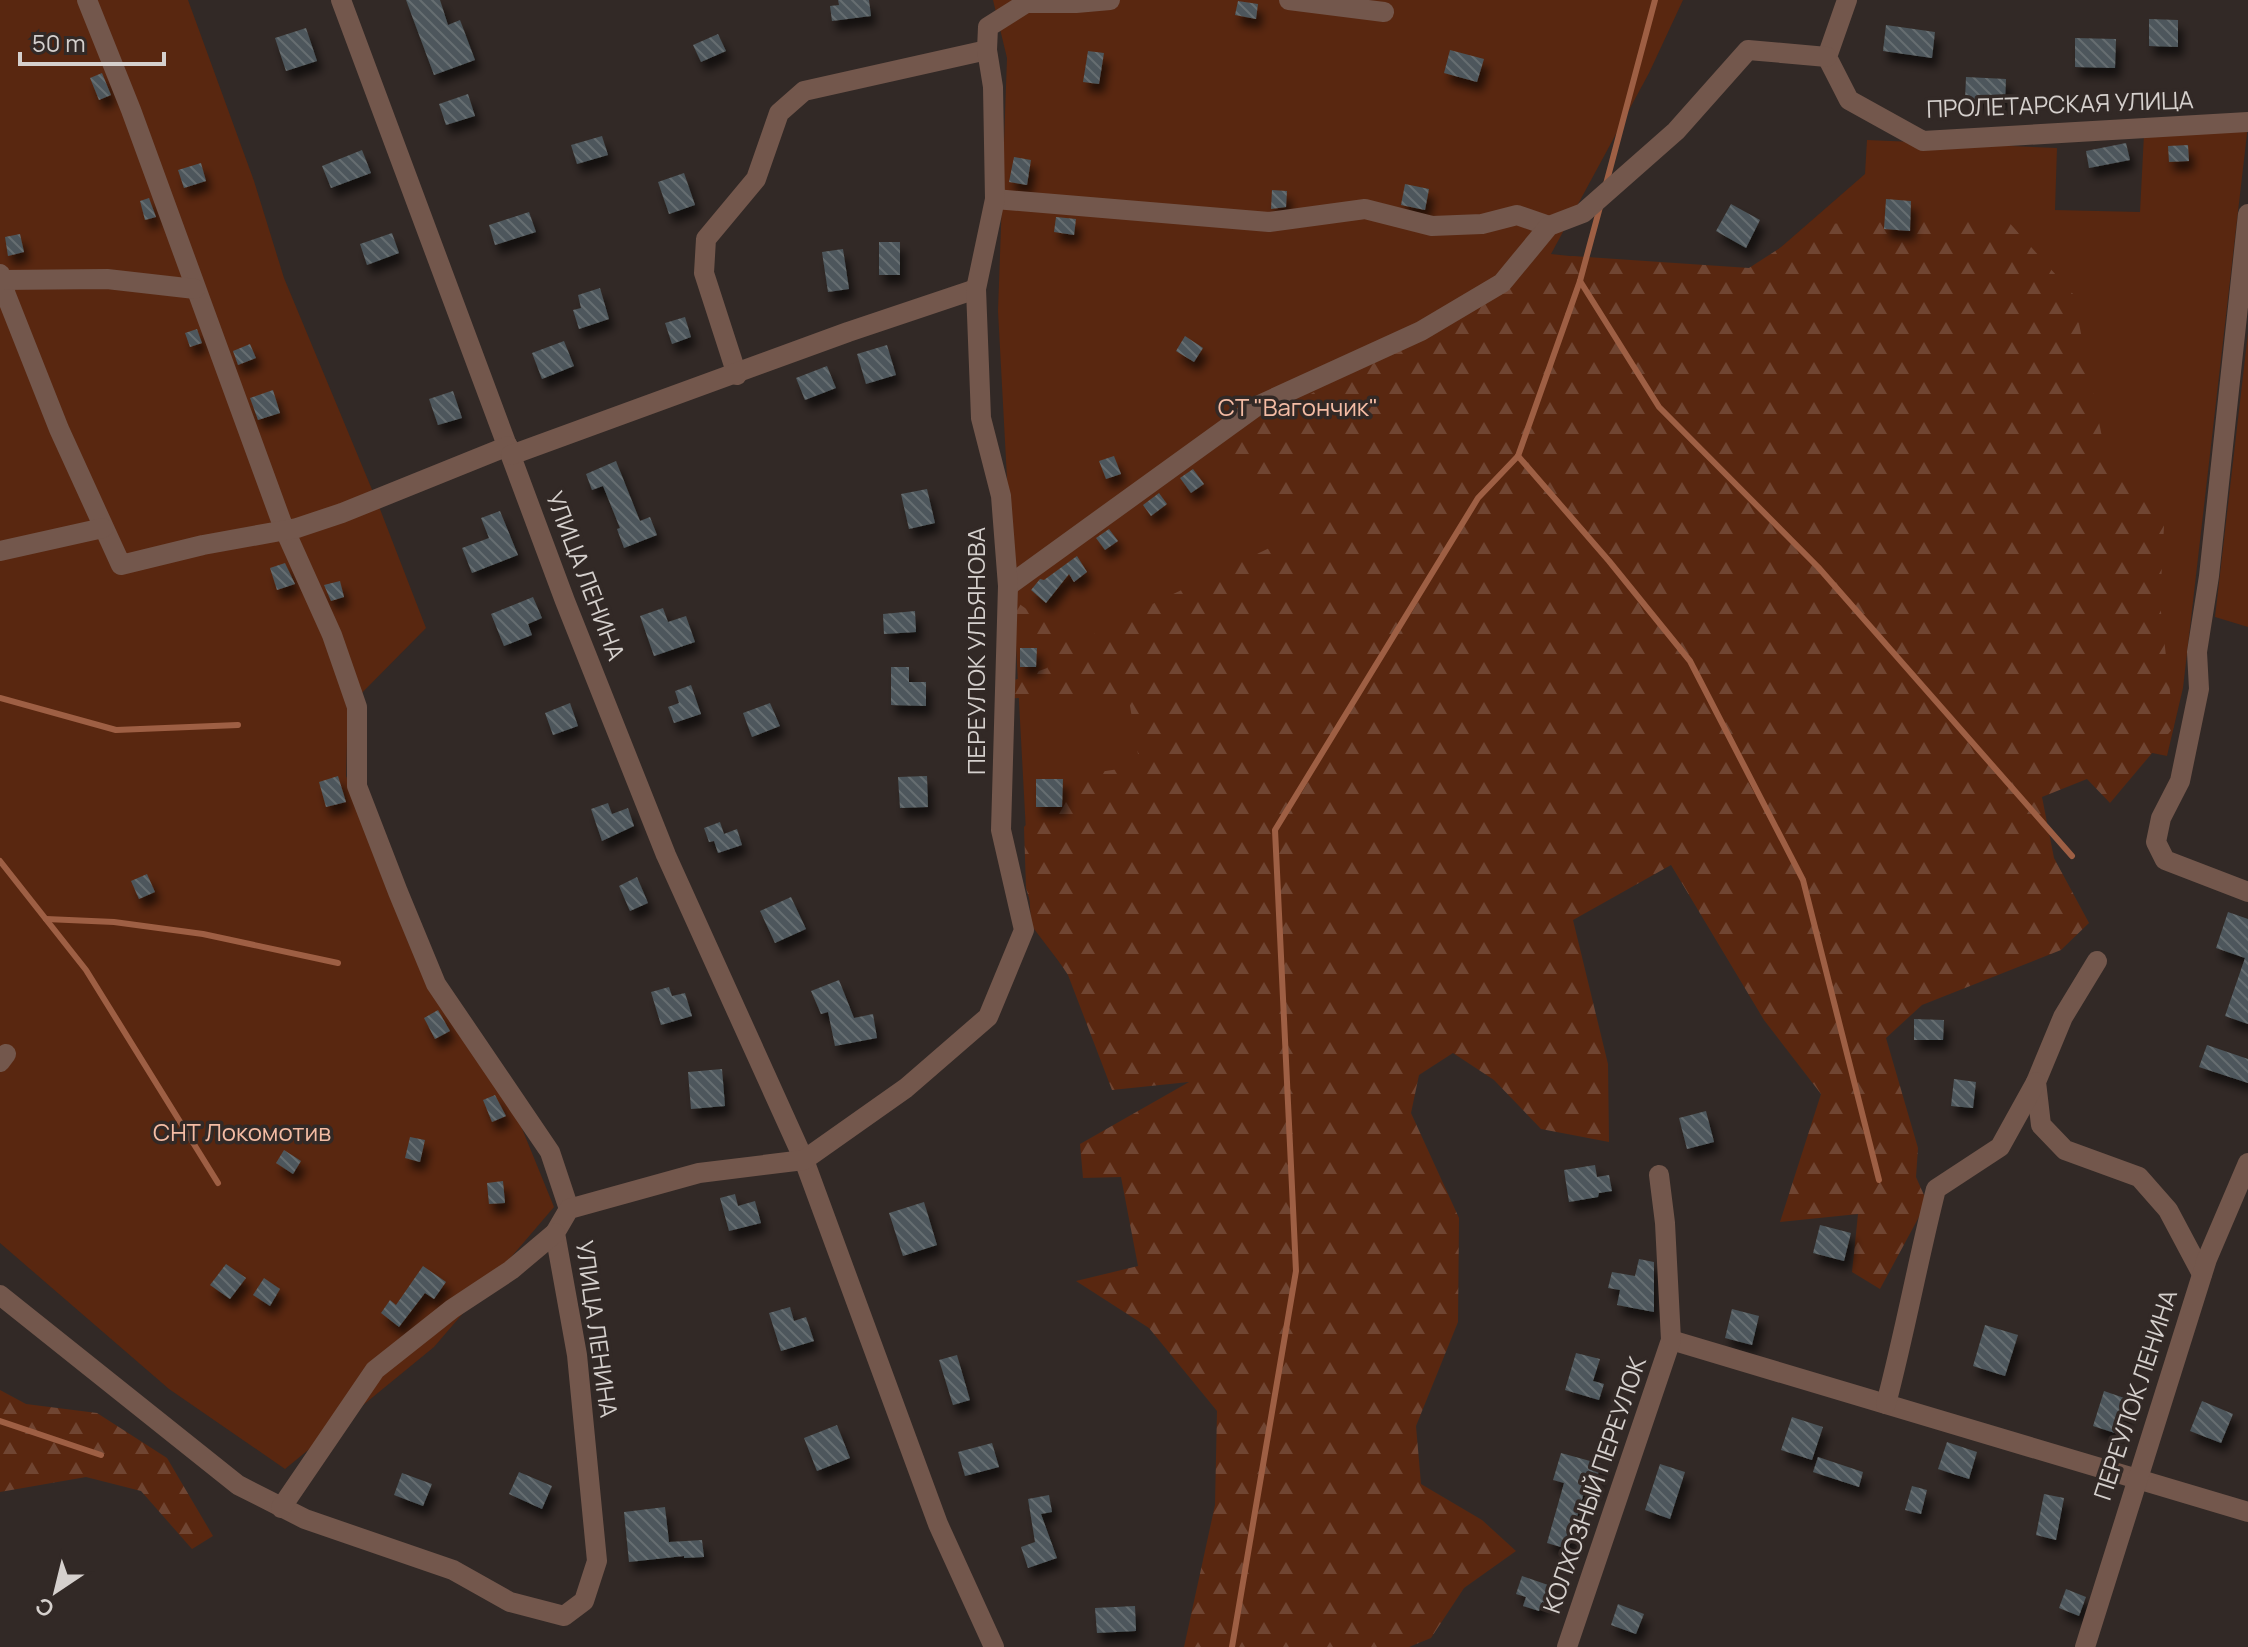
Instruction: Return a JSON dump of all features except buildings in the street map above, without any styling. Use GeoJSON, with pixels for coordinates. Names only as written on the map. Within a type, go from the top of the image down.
{"type":"FeatureCollection","features":[{"type":"Feature","properties":{"kind":"street"},"geometry":{"type":"LineString","coordinates":[[87,0],[131,110],[284,530],[332,635],[357,707],[357,786],[436,984],[550,1152],[569,1209]]}},
{"type":"Feature","properties":{"kind":"street","name":"УЛИЦА ЛЕНИНА"},"geometry":{"type":"LineString","coordinates":[[341,0],[565,601],[666,855],[804,1160],[938,1524],[994,1647]]}},
{"type":"Feature","properties":{"kind":"street"},"geometry":{"type":"LineString","coordinates":[[737,375],[704,273],[706,239],[756,179],[779,113],[804,91],[987,50],[988,27],[1026,3],[1110,0]]}},
{"type":"Feature","properties":{"kind":"street"},"geometry":{"type":"LineString","coordinates":[[1289,0],[1384,12]]}},
{"type":"Feature","properties":{"kind":"street"},"geometry":{"type":"LineString","coordinates":[[1008,586],[1257,406],[1421,331],[1502,283],[1549,226],[1583,213],[1676,131],[1748,50],[1827,57],[1847,0]]}},
{"type":"Feature","properties":{"kind":"street","name":"ПЕРЕУЛОК УЛЬЯНОВА"},"geometry":{"type":"LineString","coordinates":[[804,1160],[906,1088],[988,1017],[1024,930],[1001,830],[1008,586],[1001,496],[981,418],[976,289],[995,199],[993,87],[987,50]]}},
{"type":"Feature","properties":{"kind":"street","name":"ПРОЛЕТАРСКАЯ УЛИЦА"},"geometry":{"type":"LineString","coordinates":[[1827,57],[1849,100],[1923,141],[2248,122]]}},
{"type":"Feature","properties":{"kind":"street"},"geometry":{"type":"LineString","coordinates":[[995,199],[1269,222],[1365,209],[1432,226],[1482,224],[1517,215],[1549,226]]}},
{"type":"Feature","properties":{"kind":"street"},"geometry":{"type":"LineString","coordinates":[[2248,214],[2236,340],[2197,652],[2199,689],[2180,781],[2161,818],[2156,842],[2165,860],[2248,892]]}},
{"type":"Feature","properties":{"kind":"street"},"geometry":{"type":"LineString","coordinates":[[195,289],[107,279],[1,278],[59,429],[121,565],[284,530],[342,513],[510,450],[737,375],[848,332],[976,289]]}},
{"type":"Feature","properties":{"kind":"street"},"geometry":{"type":"LineString","coordinates":[[0,551],[103,528]]}},
{"type":"Feature","properties":{"kind":"street"},"geometry":{"type":"LineString","coordinates":[[1886,1404],[1936,1189],[2000,1147],[2036,1082],[2063,1017],[2097,961]]}},
{"type":"Feature","properties":{"kind":"street"},"geometry":{"type":"LineString","coordinates":[[2036,1082],[2041,1125],[2065,1150],[2139,1177],[2168,1210],[2202,1274]]}},
{"type":"Feature","properties":{"kind":"street","name":"УЛИЦА ЛЕНИНА"},"geometry":{"type":"LineString","coordinates":[[281,1508],[453,1570],[510,1602],[564,1616],[584,1601],[597,1561],[577,1355],[555,1233],[569,1209],[699,1173],[804,1160]]}},
{"type":"Feature","properties":{"kind":"street","name":"ПЕРЕУЛОК ЛЕНИНА"},"geometry":{"type":"LineString","coordinates":[[2085,1647],[2202,1274],[2248,1163]]}},
{"type":"Feature","properties":{"kind":"street","name":"КОЛХОЗНЫЙ ПЕРЕУЛОК"},"geometry":{"type":"LineString","coordinates":[[1567,1647],[1671,1340],[1665,1223],[1659,1175]]}},
{"type":"Feature","properties":{"kind":"street"},"geometry":{"type":"LineString","coordinates":[[0,1295],[238,1485],[281,1508],[375,1370],[452,1309],[511,1270],[555,1233]]}},
{"type":"Feature","properties":{"kind":"street","name":"КОЛХОЗНЫЙ ПЕРЕУЛОК"},"geometry":{"type":"LineString","coordinates":[[1671,1340],[2248,1512]]}},
{"type":"Feature","properties":{"kind":"green space","name":"СНТ Локомотив"},"geometry":{"type":"Polygon","coordinates":[[[0,0],[188,0],[254,181],[284,278],[426,628],[348,707],[346,776],[366,822],[408,942],[512,1104],[554,1207],[434,1347],[285,1469],[169,1389],[0,1243],[0,0]]]}},
{"type":"Feature","properties":{"kind":"green space","name":"СТ \"Вагончик\""},"geometry":{"type":"Polygon","coordinates":[[[993,0],[1683,0],[1649,73],[1551,254],[1749,275],[1865,174],[1867,140],[2057,148],[2055,210],[2140,212],[2144,134],[2248,125],[2183,688],[2167,756],[2005,723],[1133,1059],[1031,925],[998,311],[1007,58],[993,0]]]}},
{"type":"Feature","properties":{"kind":"green space"},"geometry":{"type":"Polygon","coordinates":[[[2006,219],[2073,294],[2103,442],[2164,526],[2160,603],[2174,727],[2110,803],[2087,779],[2042,797],[2054,858],[2089,923],[2061,950],[1922,1005],[1886,1038],[1918,1148],[1916,1177],[1927,1202],[1880,1289],[1852,1272],[1858,1214],[1780,1222],[1821,1094],[1764,1020],[1671,865],[1573,920],[1608,1064],[1609,1142],[1541,1129],[1494,1080],[1453,1053],[1419,1075],[1411,1113],[1459,1218],[1458,1322],[1416,1426],[1421,1484],[1482,1520],[1516,1551],[1464,1588],[1431,1638],[1409,1647],[1184,1647],[1215,1505],[1217,1411],[1149,1328],[1076,1281],[1138,1266],[1121,1177],[1083,1178],[1080,1144],[1189,1082],[1112,1090],[1068,975],[1039,931],[1026,888],[1024,827],[1071,776],[1140,766],[1129,700],[1010,698],[1012,681],[1047,668],[1047,645],[1011,639],[1007,595],[1075,644],[1301,533],[1225,443],[1421,331],[1572,256],[1749,268],[1817,224],[2006,219]]]}},
{"type":"Feature","properties":{"kind":"green space"},"geometry":{"type":"Polygon","coordinates":[[[2248,333],[2248,627],[2215,617],[2248,333]]]}},
{"type":"Feature","properties":{"kind":"green space"},"geometry":{"type":"Polygon","coordinates":[[[0,1390],[26,1404],[97,1413],[167,1458],[213,1536],[192,1549],[141,1491],[86,1477],[0,1492],[0,1390]]]}},
{"type":"Feature","properties":{"kind":"waterway"},"geometry":{"type":"LineString","coordinates":[[1606,184],[1655,0]]}},
{"type":"Feature","properties":{"kind":"waterway"},"geometry":{"type":"LineString","coordinates":[[1232,1647],[1296,1271],[1275,830],[1478,498],[1518,456],[1580,281],[1600,207]]}},
{"type":"Feature","properties":{"kind":"waterway"},"geometry":{"type":"LineString","coordinates":[[1580,281],[1659,407],[1818,567],[2072,856]]}},
{"type":"Feature","properties":{"kind":"waterway"},"geometry":{"type":"LineString","coordinates":[[1518,456],[1690,661],[1803,880],[1879,1180]]}},
{"type":"Feature","properties":{"kind":"waterway"},"geometry":{"type":"LineString","coordinates":[[0,698],[116,730],[238,725]]}},
{"type":"Feature","properties":{"kind":"waterway"},"geometry":{"type":"LineString","coordinates":[[0,861],[86,970],[218,1183]]}},
{"type":"Feature","properties":{"kind":"waterway"},"geometry":{"type":"LineString","coordinates":[[46,919],[114,922],[203,934],[338,963]]}},
{"type":"Feature","properties":{"kind":"waterway"},"geometry":{"type":"LineString","coordinates":[[0,1421],[101,1455]]}}]}
